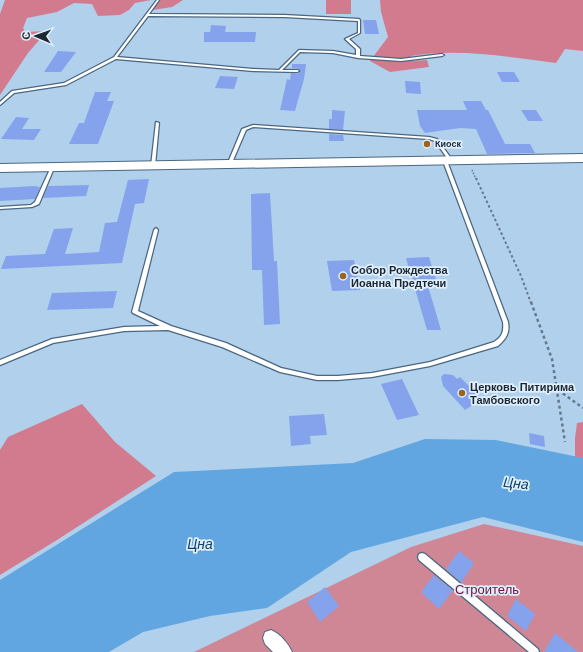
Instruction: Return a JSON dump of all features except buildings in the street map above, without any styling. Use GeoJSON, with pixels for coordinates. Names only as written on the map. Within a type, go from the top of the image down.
{"type":"FeatureCollection","features":[{"type":"Feature","properties":{"kind":"street"},"geometry":{"type":"LineString","coordinates":[[0,168],[583,158]]}},
{"type":"Feature","properties":{"kind":"street"},"geometry":{"type":"LineString","coordinates":[[271,638],[284,652]]}},
{"type":"Feature","properties":{"kind":"lane"},"geometry":{"type":"LineString","coordinates":[[0,104],[13,92],[65,84],[115,58],[158,0]]}},
{"type":"Feature","properties":{"kind":"lane"},"geometry":{"type":"LineString","coordinates":[[147,15],[284,16],[359,20],[359,33],[347,39],[358,49],[358,56]]}},
{"type":"Feature","properties":{"kind":"lane"},"geometry":{"type":"LineString","coordinates":[[279,70],[299,51],[333,52],[401,60],[442,55]]}},
{"type":"Feature","properties":{"kind":"lane"},"geometry":{"type":"LineString","coordinates":[[115,58],[201,66],[297,71]]}},
{"type":"Feature","properties":{"kind":"lane"},"geometry":{"type":"LineString","coordinates":[[153,166],[157,123]]}},
{"type":"Feature","properties":{"kind":"lane"},"geometry":{"type":"LineString","coordinates":[[156,230],[135,312],[169,328],[224,345],[280,370],[328,378],[372,375],[430,364],[496,344],[505,337],[506,326],[448,161],[436,140],[429,138],[253,126],[244,129],[229,165]]}},
{"type":"Feature","properties":{"kind":"lane"},"geometry":{"type":"LineString","coordinates":[[0,208],[32,206],[37,203],[52,168]]}},
{"type":"Feature","properties":{"kind":"lane"},"geometry":{"type":"LineString","coordinates":[[0,363],[52,341],[124,329],[169,328]]}},
{"type":"Feature","properties":{"kind":"lane"},"geometry":{"type":"LineString","coordinates":[[422,557],[535,652]]}},
{"type":"Feature","properties":{"kind":"path"},"geometry":{"type":"LineString","coordinates":[[467,160],[521,276],[552,359],[565,442]]}},
{"type":"Feature","properties":{"kind":"path"},"geometry":{"type":"LineString","coordinates":[[557,390],[583,408]]}},
{"type":"Feature","properties":{"kind":"green space","name":"Строитель"},"geometry":{"type":"Polygon","coordinates":[[[484,524],[583,546],[583,652],[194,652],[411,547],[484,524]]]}},
{"type":"Feature","properties":{"kind":"shaded area"},"geometry":{"type":"Polygon","coordinates":[[[5,0],[151,0],[135,3],[129,10],[120,15],[98,16],[92,4],[74,3],[57,12],[27,18],[23,28],[26,32],[47,31],[28,53],[0,95],[0,14],[5,0]]]}},
{"type":"Feature","properties":{"kind":"shaded area"},"geometry":{"type":"Polygon","coordinates":[[[159,0],[183,0],[172,7],[153,10],[159,0]]]}},
{"type":"Feature","properties":{"kind":"shaded area"},"geometry":{"type":"Polygon","coordinates":[[[326,0],[351,0],[351,14],[326,14],[326,0]]]}},
{"type":"Feature","properties":{"kind":"shaded area"},"geometry":{"type":"Polygon","coordinates":[[[380,0],[583,0],[583,51],[565,49],[556,63],[484,54],[429,54],[411,56],[410,61],[427,60],[429,67],[390,72],[370,61],[388,37],[381,12],[380,0]]]}},
{"type":"Feature","properties":{"kind":"shaded area"},"geometry":{"type":"Polygon","coordinates":[[[82,404],[115,442],[156,476],[0,575],[0,450],[8,437],[82,404]]]}},
{"type":"Feature","properties":{"kind":"shaded area"},"geometry":{"type":"Polygon","coordinates":[[[583,422],[583,458],[575,457],[575,438],[577,423],[583,422]]]}},
{"type":"Feature","properties":{"kind":"water","name":"Цна"},"geometry":{"type":"Polygon","coordinates":[[[425,439],[496,440],[583,458],[583,542],[483,517],[351,552],[267,608],[210,616],[143,632],[109,652],[0,652],[0,580],[174,472],[353,463],[425,439]]]}},
{"type":"Feature","properties":{"kind":"place","name":"Киоск"},"geometry":{"type":"Point","coordinates":[427,144]}},
{"type":"Feature","properties":{"kind":"place","name":"Собор Рождества Иоанна Предтечи"},"geometry":{"type":"Point","coordinates":[343,276]}},
{"type":"Feature","properties":{"kind":"place","name":"Церковь Питирима Тамбовского"},"geometry":{"type":"Point","coordinates":[462,393]}}]}
